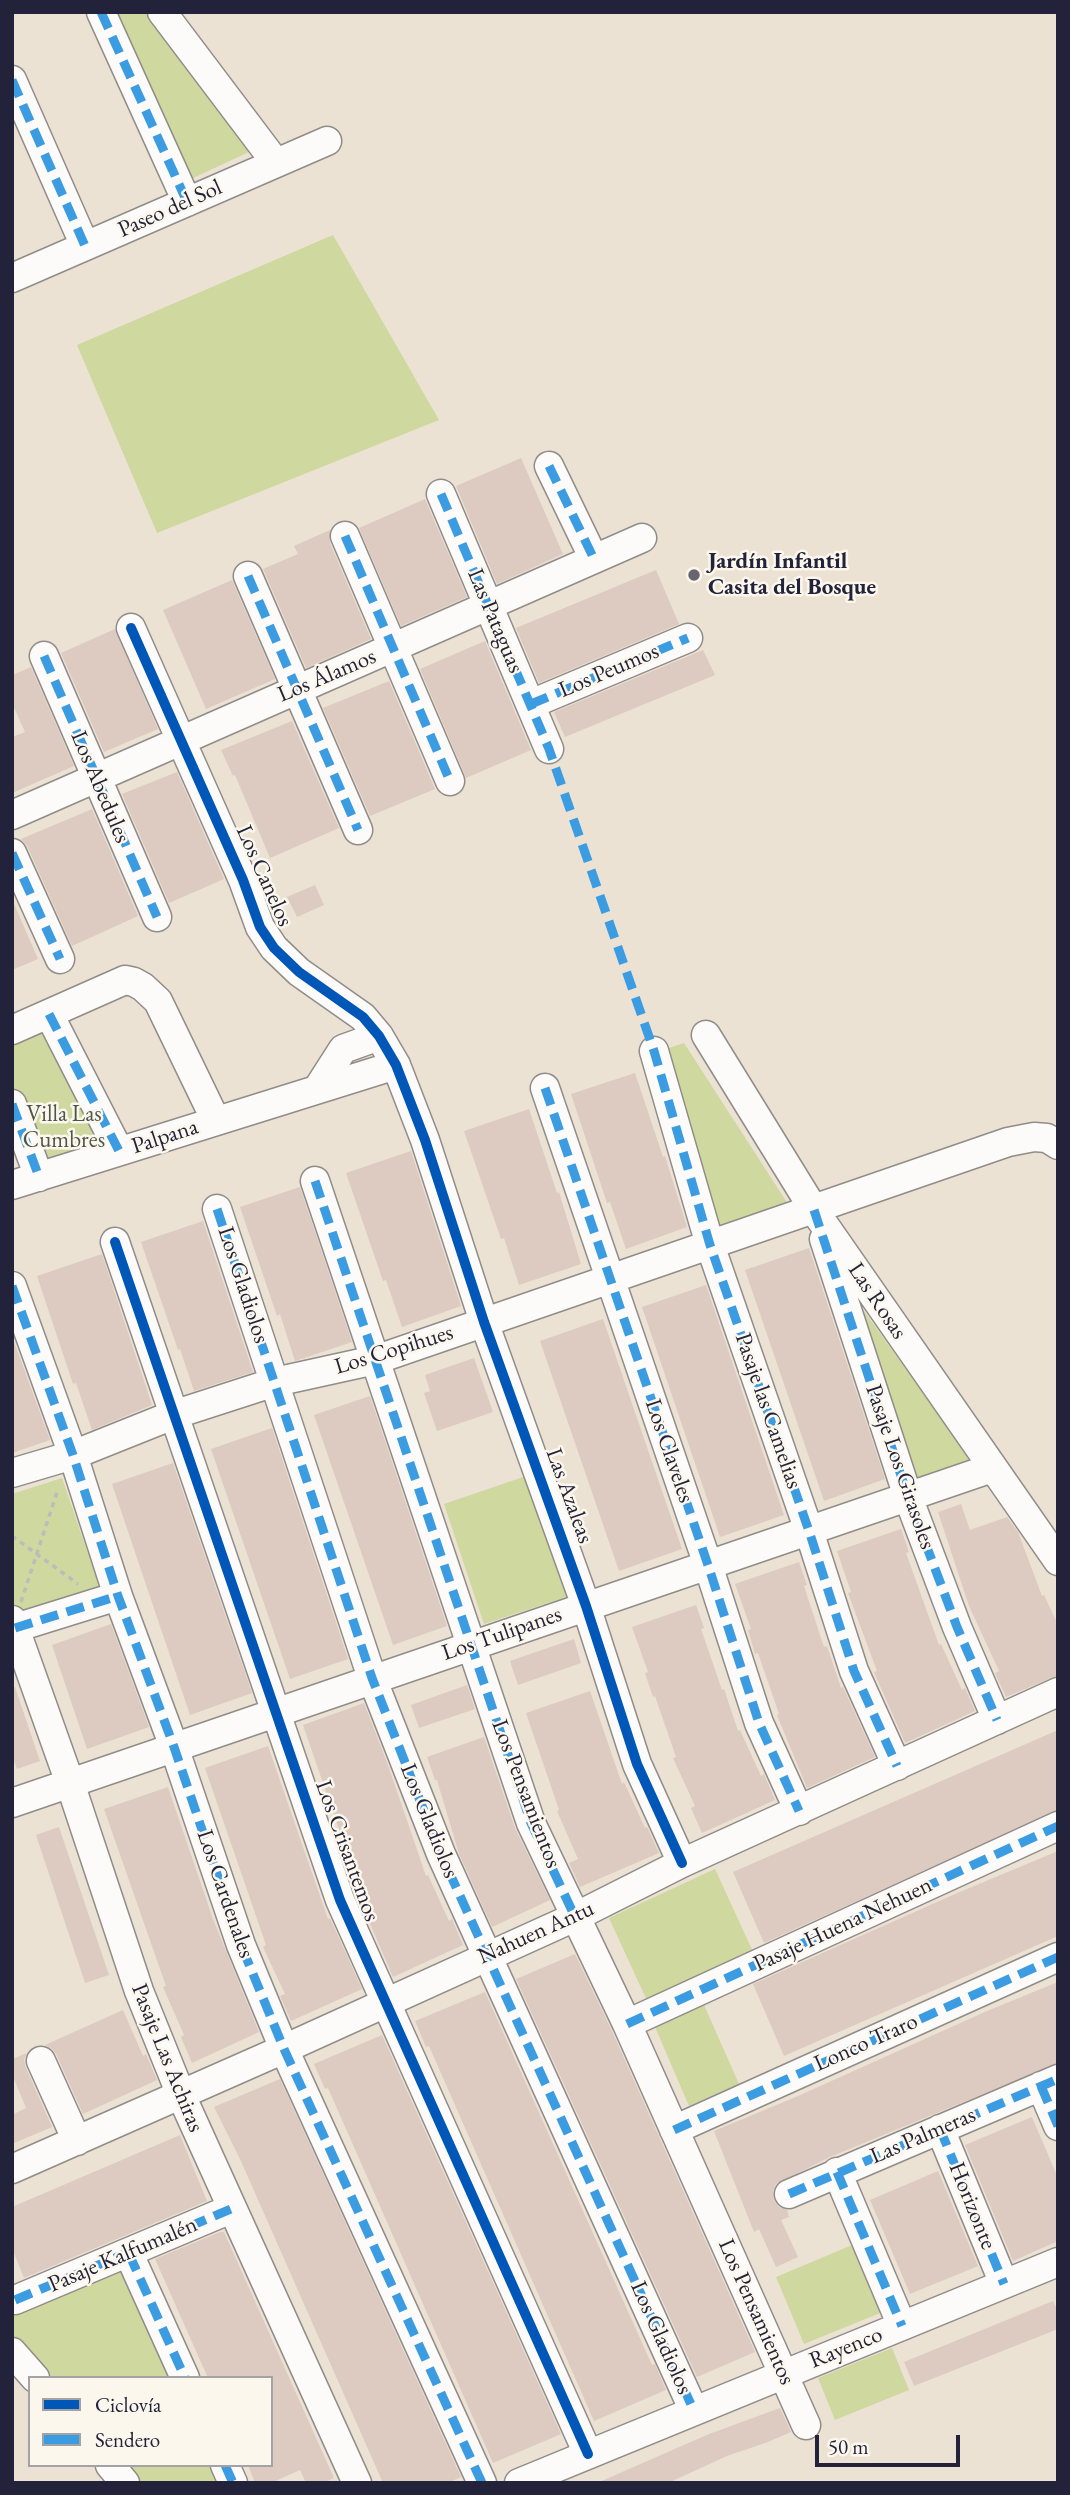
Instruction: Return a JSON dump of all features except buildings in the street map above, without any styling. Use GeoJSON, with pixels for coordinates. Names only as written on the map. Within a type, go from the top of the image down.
{"type":"FeatureCollection","features":[{"type":"Feature","properties":{"kind":"street"},"geometry":{"type":"LineString","coordinates":[[101,12],[187,202]]}},
{"type":"Feature","properties":{"kind":"street"},"geometry":{"type":"LineString","coordinates":[[162,12],[276,163]]}},
{"type":"Feature","properties":{"kind":"street"},"geometry":{"type":"LineString","coordinates":[[12,80],[85,246]]}},
{"type":"Feature","properties":{"kind":"street","name":"Paseo del Sol"},"geometry":{"type":"LineString","coordinates":[[12,278],[327,141]]}},
{"type":"Feature","properties":{"kind":"street"},"geometry":{"type":"LineString","coordinates":[[549,466],[594,559]]}},
{"type":"Feature","properties":{"kind":"street","name":"Las Pataguas"},"geometry":{"type":"LineString","coordinates":[[441,494],[549,748]]}},
{"type":"Feature","properties":{"kind":"street"},"geometry":{"type":"LineString","coordinates":[[345,536],[450,781]]}},
{"type":"Feature","properties":{"kind":"street","name":"Los Álamos"},"geometry":{"type":"LineString","coordinates":[[12,816],[642,538]]}},
{"type":"Feature","properties":{"kind":"street"},"geometry":{"type":"LineString","coordinates":[[248,576],[358,830]]}},
{"type":"Feature","properties":{"kind":"street","name":"Los Canelos"},"geometry":{"type":"LineString","coordinates":[[131,628],[243,880],[260,927],[274,948],[299,972],[363,1017],[379,1036],[396,1065],[425,1140]]}},
{"type":"Feature","properties":{"kind":"street","name":"Los Peumos"},"geometry":{"type":"LineString","coordinates":[[531,704],[688,638]]}},
{"type":"Feature","properties":{"kind":"street","name":"Los Abedules"},"geometry":{"type":"LineString","coordinates":[[44,656],[157,917]]}},
{"type":"Feature","properties":{"kind":"street"},"geometry":{"type":"LineString","coordinates":[[12,853],[60,959]]}},
{"type":"Feature","properties":{"kind":"street"},"geometry":{"type":"LineString","coordinates":[[12,1030],[125,980],[143,986],[158,1001],[216,1121]]}},
{"type":"Feature","properties":{"kind":"street"},"geometry":{"type":"LineString","coordinates":[[49,1014],[119,1152]]}},
{"type":"Feature","properties":{"kind":"street","name":"Las Rosas"},"geometry":{"type":"LineString","coordinates":[[706,1035],[814,1210],[1058,1561]]}},
{"type":"Feature","properties":{"kind":"street"},"geometry":{"type":"LineString","coordinates":[[318,1088],[342,1049],[379,1036]]}},
{"type":"Feature","properties":{"kind":"street","name":"Pasaje las Camelias"},"geometry":{"type":"LineString","coordinates":[[653,1051],[710,1245],[809,1531],[854,1671],[897,1766]]}},
{"type":"Feature","properties":{"kind":"street","name":"Palpana"},"geometry":{"type":"LineString","coordinates":[[12,1185],[396,1065]]}},
{"type":"Feature","properties":{"kind":"street","name":"Los Claveles"},"geometry":{"type":"LineString","coordinates":[[545,1088],[708,1565],[759,1723],[799,1811]]}},
{"type":"Feature","properties":{"kind":"street"},"geometry":{"type":"LineString","coordinates":[[12,1104],[39,1177]]}},
{"type":"Feature","properties":{"kind":"street","name":"Los Copihues"},"geometry":{"type":"LineString","coordinates":[[12,1474],[73,1455],[173,1415],[275,1382],[375,1360],[1008,1142],[1034,1137],[1047,1138],[1058,1145]]}},
{"type":"Feature","properties":{"kind":"street","name":"Las Azaleas"},"geometry":{"type":"LineString","coordinates":[[425,1140],[484,1322],[586,1606],[637,1764],[682,1863]]}},
{"type":"Feature","properties":{"kind":"street","name":"Los Pensamientos"},"geometry":{"type":"LineString","coordinates":[[315,1181],[531,1823],[627,2024],[806,2425]]}},
{"type":"Feature","properties":{"kind":"street","name":"Los Gladiolos"},"geometry":{"type":"LineString","coordinates":[[217,1209],[372,1678],[440,1854],[694,2411]]}},
{"type":"Feature","properties":{"kind":"street","name":"Pasaje Los Girasoles"},"geometry":{"type":"LineString","coordinates":[[814,1210],[908,1497],[957,1627],[997,1720]]}},
{"type":"Feature","properties":{"kind":"street","name":"Los Crisantemos"},"geometry":{"type":"LineString","coordinates":[[115,1242],[340,1900],[588,2454]]}},
{"type":"Feature","properties":{"kind":"street","name":"Los Cardenales"},"geometry":{"type":"LineString","coordinates":[[12,1286],[73,1455],[118,1596],[174,1746],[241,1945],[284,2049],[482,2483]]}},
{"type":"Feature","properties":{"kind":"street","name":"Los Tulipanes"},"geometry":{"type":"LineString","coordinates":[[12,1802],[992,1468]]}},
{"type":"Feature","properties":{"kind":"street"},"geometry":{"type":"LineString","coordinates":[[16,1617],[118,1596]]}},
{"type":"Feature","properties":{"kind":"street","name":"Pasaje Las Achiras"},"geometry":{"type":"LineString","coordinates":[[16,1617],[139,1991],[231,2209],[357,2483]]}},
{"type":"Feature","properties":{"kind":"street","name":"Nahuen Antu"},"geometry":{"type":"LineString","coordinates":[[12,2169],[284,2049],[575,1916],[682,1863],[1058,1692]]}},
{"type":"Feature","properties":{"kind":"street","name":"Pasaje Huena Nehuen"},"geometry":{"type":"LineString","coordinates":[[627,2024],[1058,1826]]}},
{"type":"Feature","properties":{"kind":"street","name":"Lonco Traro"},"geometry":{"type":"LineString","coordinates":[[674,2130],[1058,1957]]}},
{"type":"Feature","properties":{"kind":"street"},"geometry":{"type":"LineString","coordinates":[[41,2061],[77,2141]]}},
{"type":"Feature","properties":{"kind":"street"},"geometry":{"type":"LineString","coordinates":[[1049,2082],[1058,2126]]}},
{"type":"Feature","properties":{"kind":"street","name":"Las Palmeras"},"geometry":{"type":"LineString","coordinates":[[789,2194],[1049,2082]]}},
{"type":"Feature","properties":{"kind":"street","name":"Horizonte"},"geometry":{"type":"LineString","coordinates":[[940,2129],[1004,2284]]}},
{"type":"Feature","properties":{"kind":"street"},"geometry":{"type":"LineString","coordinates":[[837,2172],[902,2326]]}},
{"type":"Feature","properties":{"kind":"street","name":"Pasaje Kalfumalén"},"geometry":{"type":"LineString","coordinates":[[15,2300],[231,2209]]}},
{"type":"Feature","properties":{"kind":"street"},"geometry":{"type":"LineString","coordinates":[[129,2254],[185,2376]]}},
{"type":"Feature","properties":{"kind":"street","name":"Rayenco"},"geometry":{"type":"LineString","coordinates":[[519,2483],[1058,2262]]}},
{"type":"Feature","properties":{"kind":"street"},"geometry":{"type":"LineString","coordinates":[[12,2352],[33,2376]]}},
{"type":"Feature","properties":{"kind":"street"},"geometry":{"type":"LineString","coordinates":[[112,2467],[125,2483]]}},
{"type":"Feature","properties":{"kind":"street"},"geometry":{"type":"LineString","coordinates":[[226,2467],[233,2483]]}},
{"type":"Feature","properties":{"kind":"path"},"geometry":{"type":"LineString","coordinates":[[16,1617],[62,1478],[73,1455]]}},
{"type":"Feature","properties":{"kind":"path"},"geometry":{"type":"LineString","coordinates":[[12,1536],[86,1589]]}},
{"type":"Feature","properties":{"kind":"green space"},"geometry":{"type":"Polygon","coordinates":[[[113,12],[147,12],[251,151],[191,179],[113,12]]]}},
{"type":"Feature","properties":{"kind":"green space"},"geometry":{"type":"Polygon","coordinates":[[[333,235],[439,420],[157,533],[77,345],[333,235]]]}},
{"type":"Feature","properties":{"kind":"green space","name":"Villa Las Cumbres"},"geometry":{"type":"Polygon","coordinates":[[[46,1023],[110,1147],[44,1168],[12,1082],[12,1037],[46,1023]]]}},
{"type":"Feature","properties":{"kind":"green space"},"geometry":{"type":"Polygon","coordinates":[[[684,1043],[788,1204],[715,1229],[660,1051],[684,1043]]]}},
{"type":"Feature","properties":{"kind":"green space"},"geometry":{"type":"Polygon","coordinates":[[[844,1283],[973,1463],[912,1486],[844,1283]]]}},
{"type":"Feature","properties":{"kind":"green space"},"geometry":{"type":"Polygon","coordinates":[[[529,1475],[569,1596],[484,1624],[444,1504],[529,1475]]]}},
{"type":"Feature","properties":{"kind":"green space"},"geometry":{"type":"Polygon","coordinates":[[[62,1478],[105,1603],[12,1632],[12,1494],[62,1478]]]}},
{"type":"Feature","properties":{"kind":"green space"},"geometry":{"type":"Polygon","coordinates":[[[715,1869],[755,1956],[649,2005],[609,1918],[715,1869]]]}},
{"type":"Feature","properties":{"kind":"green space"},"geometry":{"type":"Polygon","coordinates":[[[701,1998],[739,2084],[689,2106],[652,2020],[701,1998]]]}},
{"type":"Feature","properties":{"kind":"green space"},"geometry":{"type":"Polygon","coordinates":[[[857,2243],[885,2311],[804,2344],[776,2277],[857,2243]]]}},
{"type":"Feature","properties":{"kind":"green space"},"geometry":{"type":"Polygon","coordinates":[[[128,2268],[178,2376],[43,2376],[12,2339],[12,2307],[128,2268]]]}},
{"type":"Feature","properties":{"kind":"green space"},"geometry":{"type":"Polygon","coordinates":[[[892,2348],[909,2390],[835,2420],[818,2378],[892,2348]]]}},
{"type":"Feature","properties":{"kind":"green space"},"geometry":{"type":"Polygon","coordinates":[[[121,2467],[220,2467],[226,2483],[137,2483],[121,2467]]]}},
{"type":"Feature","properties":{"kind":"marked path"},"geometry":{"type":"LineString","coordinates":[[101,12],[187,202]]}},
{"type":"Feature","properties":{"kind":"marked path"},"geometry":{"type":"LineString","coordinates":[[12,80],[85,246]]}},
{"type":"Feature","properties":{"kind":"marked path"},"geometry":{"type":"LineString","coordinates":[[549,466],[594,559]]}},
{"type":"Feature","properties":{"kind":"marked path"},"geometry":{"type":"LineString","coordinates":[[441,494],[549,749],[654,1051],[710,1245],[809,1531],[854,1671],[897,1766]]}},
{"type":"Feature","properties":{"kind":"marked path"},"geometry":{"type":"LineString","coordinates":[[345,536],[450,781]]}},
{"type":"Feature","properties":{"kind":"marked path"},"geometry":{"type":"LineString","coordinates":[[248,576],[358,830]]}},
{"type":"Feature","properties":{"kind":"marked path"},"geometry":{"type":"LineString","coordinates":[[531,704],[688,638]]}},
{"type":"Feature","properties":{"kind":"marked path"},"geometry":{"type":"LineString","coordinates":[[44,656],[157,917]]}},
{"type":"Feature","properties":{"kind":"marked path"},"geometry":{"type":"LineString","coordinates":[[12,853],[60,959]]}},
{"type":"Feature","properties":{"kind":"marked path"},"geometry":{"type":"LineString","coordinates":[[49,1014],[119,1151]]}},
{"type":"Feature","properties":{"kind":"marked path"},"geometry":{"type":"LineString","coordinates":[[545,1088],[708,1565],[759,1723],[799,1811]]}},
{"type":"Feature","properties":{"kind":"marked path"},"geometry":{"type":"LineString","coordinates":[[12,1104],[39,1177]]}},
{"type":"Feature","properties":{"kind":"marked path"},"geometry":{"type":"LineString","coordinates":[[315,1181],[531,1823],[575,1917]]}},
{"type":"Feature","properties":{"kind":"marked path"},"geometry":{"type":"LineString","coordinates":[[217,1209],[372,1678],[441,1854],[694,2411]]}},
{"type":"Feature","properties":{"kind":"marked path"},"geometry":{"type":"LineString","coordinates":[[814,1210],[908,1497],[957,1627],[997,1720]]}},
{"type":"Feature","properties":{"kind":"marked path"},"geometry":{"type":"LineString","coordinates":[[12,1286],[73,1455],[118,1596],[174,1747],[241,1945],[284,2049],[482,2483]]}},
{"type":"Feature","properties":{"kind":"marked path"},"geometry":{"type":"LineString","coordinates":[[15,1628],[118,1596]]}},
{"type":"Feature","properties":{"kind":"marked path"},"geometry":{"type":"LineString","coordinates":[[627,2024],[1058,1826]]}},
{"type":"Feature","properties":{"kind":"marked path"},"geometry":{"type":"LineString","coordinates":[[674,2130],[1058,1957]]}},
{"type":"Feature","properties":{"kind":"marked path"},"geometry":{"type":"LineString","coordinates":[[789,2194],[1058,2079]]}},
{"type":"Feature","properties":{"kind":"marked path"},"geometry":{"type":"LineString","coordinates":[[1041,2086],[1058,2126]]}},
{"type":"Feature","properties":{"kind":"marked path"},"geometry":{"type":"LineString","coordinates":[[940,2129],[1004,2284]]}},
{"type":"Feature","properties":{"kind":"marked path"},"geometry":{"type":"LineString","coordinates":[[837,2172],[902,2326]]}},
{"type":"Feature","properties":{"kind":"marked path"},"geometry":{"type":"LineString","coordinates":[[15,2300],[231,2209]]}},
{"type":"Feature","properties":{"kind":"marked path"},"geometry":{"type":"LineString","coordinates":[[129,2254],[184,2376]]}},
{"type":"Feature","properties":{"kind":"marked path"},"geometry":{"type":"LineString","coordinates":[[226,2467],[233,2483]]}},
{"type":"Feature","properties":{"kind":"cycle path"},"geometry":{"type":"LineString","coordinates":[[131,628],[243,880],[260,927],[274,948],[299,972],[363,1017],[379,1036],[396,1065],[425,1140],[484,1322],[586,1606],[637,1764],[682,1863]]}},
{"type":"Feature","properties":{"kind":"cycle path"},"geometry":{"type":"LineString","coordinates":[[115,1242],[340,1900],[588,2454]]}},
{"type":"Feature","properties":{"kind":"place","name":"Jardín Infantil Casita del Bosque"},"geometry":{"type":"Point","coordinates":[694,575]}}]}
